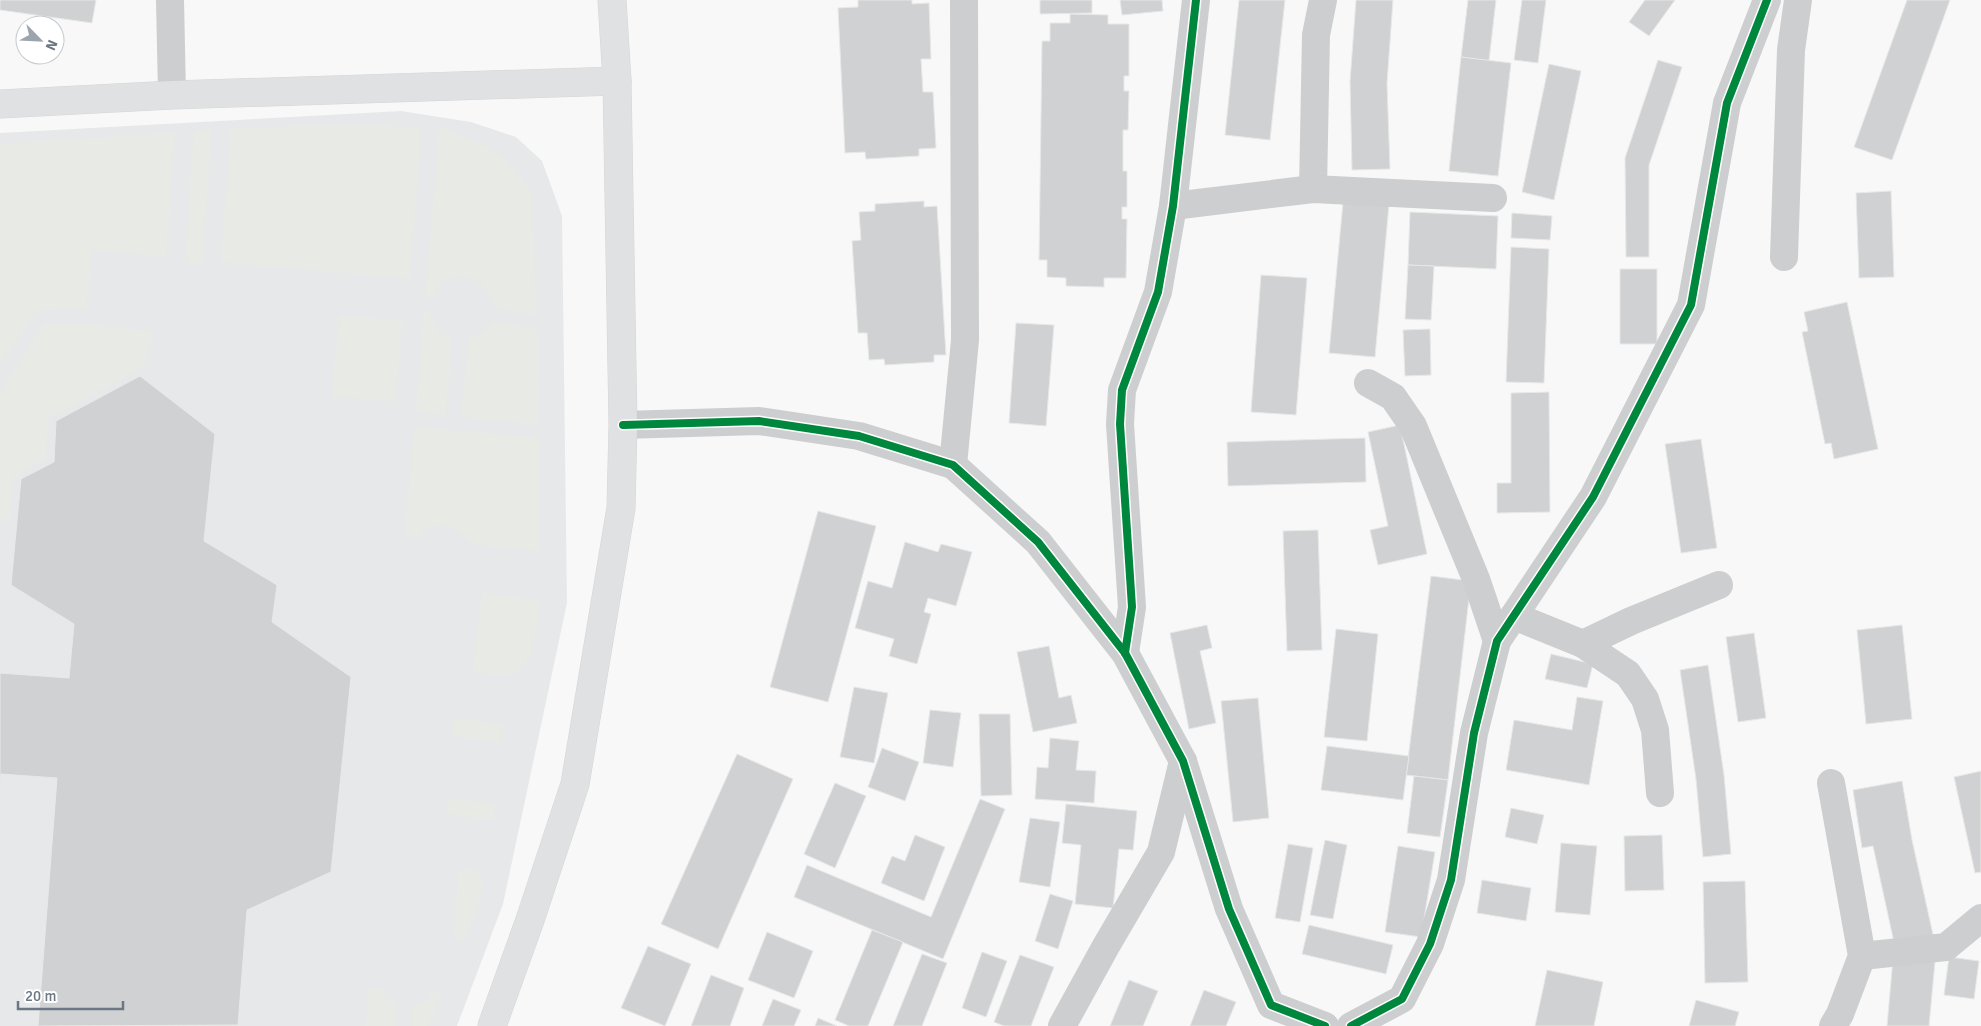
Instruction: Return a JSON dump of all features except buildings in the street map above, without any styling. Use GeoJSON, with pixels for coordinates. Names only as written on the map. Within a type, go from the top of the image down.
{"type":"FeatureCollection","features":[{"type":"Feature","properties":{"kind":"main road"},"geometry":{"type":"LineString","coordinates":[[492,1026],[531,918],[575,784],[621,508],[623,425],[617,81],[612,0]]}},
{"type":"Feature","properties":{"kind":"main road"},"geometry":{"type":"LineString","coordinates":[[0,104],[172,95],[617,81]]}},
{"type":"Feature","properties":{"kind":"street"},"geometry":{"type":"LineString","coordinates":[[170,0],[172,95]]}},
{"type":"Feature","properties":{"kind":"street"},"geometry":{"type":"LineString","coordinates":[[953,465],[966,340],[964,0]]}},
{"type":"Feature","properties":{"kind":"street"},"geometry":{"type":"LineString","coordinates":[[1125,654],[1132,607],[1120,424],[1122,390],[1158,292],[1173,206],[1196,0]]}},
{"type":"Feature","properties":{"kind":"street"},"geometry":{"type":"LineString","coordinates":[[1312,189],[1316,35],[1323,0]]}},
{"type":"Feature","properties":{"kind":"street"},"geometry":{"type":"LineString","coordinates":[[1360,1024],[1402,999],[1430,944],[1450,880],[1474,733],[1497,642],[1593,497],[1692,305],[1727,103],[1767,0]]}},
{"type":"Feature","properties":{"kind":"street"},"geometry":{"type":"LineString","coordinates":[[1784,257],[1791,50],[1798,0]]}},
{"type":"Feature","properties":{"kind":"street"},"geometry":{"type":"LineString","coordinates":[[1173,206],[1312,189],[1493,198]]}},
{"type":"Feature","properties":{"kind":"street"},"geometry":{"type":"LineString","coordinates":[[1368,383],[1393,397],[1413,426],[1476,579],[1497,642]]}},
{"type":"Feature","properties":{"kind":"street"},"geometry":{"type":"LineString","coordinates":[[623,425],[758,421],[859,436],[953,465],[1038,542],[1125,654],[1184,761],[1229,909],[1271,1005],[1325,1026]]}},
{"type":"Feature","properties":{"kind":"street"},"geometry":{"type":"LineString","coordinates":[[1582,644],[1631,621],[1719,585]]}},
{"type":"Feature","properties":{"kind":"street"},"geometry":{"type":"LineString","coordinates":[[1514,616],[1582,644],[1628,674],[1645,699],[1655,730],[1660,793]]}},
{"type":"Feature","properties":{"kind":"street"},"geometry":{"type":"LineString","coordinates":[[1062,1026],[1161,852],[1184,761]]}},
{"type":"Feature","properties":{"kind":"street"},"geometry":{"type":"LineString","coordinates":[[1831,783],[1862,956],[1840,1014],[1833,1026]]}},
{"type":"Feature","properties":{"kind":"street"},"geometry":{"type":"LineString","coordinates":[[1862,956],[1946,947],[1981,918]]}},
{"type":"Feature","properties":{"kind":"shaded area"},"geometry":{"type":"Polygon","coordinates":[[[401,111],[471,122],[516,137],[542,161],[562,216],[567,603],[503,904],[457,1026],[0,1026],[0,133],[401,111]]]}},
{"type":"Feature","properties":{"kind":"shaded area"},"geometry":{"type":"Polygon","coordinates":[[[337,125],[422,127],[410,279],[221,262],[231,128],[337,125]]]}},
{"type":"Feature","properties":{"kind":"shaded area"},"geometry":{"type":"Polygon","coordinates":[[[440,127],[481,144],[503,159],[526,185],[533,202],[536,315],[494,308],[491,296],[484,287],[475,280],[465,277],[445,280],[437,287],[432,298],[425,297],[440,127]]]}},
{"type":"Feature","properties":{"kind":"shaded area"},"geometry":{"type":"Polygon","coordinates":[[[194,131],[211,131],[203,264],[185,262],[194,131]]]}},
{"type":"Feature","properties":{"kind":"shaded area"},"geometry":{"type":"Polygon","coordinates":[[[175,133],[166,257],[92,250],[86,308],[37,311],[0,365],[0,144],[175,133]]]}},
{"type":"Feature","properties":{"kind":"shaded area"},"geometry":{"type":"Polygon","coordinates":[[[424,311],[430,312],[434,325],[443,335],[452,339],[446,415],[416,412],[424,311]]]}},
{"type":"Feature","properties":{"kind":"shaded area"},"geometry":{"type":"Polygon","coordinates":[[[339,315],[402,321],[396,402],[332,396],[339,315]]]}},
{"type":"Feature","properties":{"kind":"shaded area"},"geometry":{"type":"Polygon","coordinates":[[[492,321],[537,329],[538,424],[461,417],[468,340],[484,333],[492,321]]]}},
{"type":"Feature","properties":{"kind":"shaded area"},"geometry":{"type":"Polygon","coordinates":[[[44,324],[74,324],[154,331],[143,367],[48,419],[46,458],[14,477],[9,520],[0,519],[0,392],[44,324]]]}},
{"type":"Feature","properties":{"kind":"shaded area"},"geometry":{"type":"Polygon","coordinates":[[[414,427],[539,438],[539,551],[471,544],[459,531],[446,526],[431,527],[418,537],[405,536],[414,427]]]}},
{"type":"Feature","properties":{"kind":"shaded area"},"geometry":{"type":"Polygon","coordinates":[[[482,593],[540,601],[533,646],[523,665],[515,672],[500,675],[473,671],[482,593]]]}},
{"type":"Feature","properties":{"kind":"shaded area"},"geometry":{"type":"Polygon","coordinates":[[[454,718],[502,724],[500,742],[451,736],[454,718]]]}},
{"type":"Feature","properties":{"kind":"shaded area"},"geometry":{"type":"Polygon","coordinates":[[[448,798],[495,804],[493,820],[446,814],[448,798]]]}},
{"type":"Feature","properties":{"kind":"shaded area"},"geometry":{"type":"Polygon","coordinates":[[[464,869],[475,871],[480,877],[482,886],[476,909],[464,939],[461,941],[454,937],[458,876],[459,871],[464,869]]]}},
{"type":"Feature","properties":{"kind":"shaded area"},"geometry":{"type":"Polygon","coordinates":[[[369,988],[382,988],[383,995],[397,1006],[396,1026],[366,1026],[369,988]]]}},
{"type":"Feature","properties":{"kind":"shaded area"},"geometry":{"type":"Polygon","coordinates":[[[429,992],[441,995],[429,1026],[411,1026],[412,1006],[429,1001],[429,992]]]}},
{"type":"Feature","properties":{"kind":"cycle path"},"geometry":{"type":"LineString","coordinates":[[1125,653],[1132,607],[1120,424],[1122,390],[1158,292],[1173,206],[1196,0]]}},
{"type":"Feature","properties":{"kind":"cycle path"},"geometry":{"type":"LineString","coordinates":[[1351,1026],[1402,999],[1430,944],[1451,880],[1474,733],[1497,641],[1593,497],[1691,305],[1727,103],[1767,0]]}},
{"type":"Feature","properties":{"kind":"cycle path"},"geometry":{"type":"LineString","coordinates":[[623,425],[759,421],[859,436],[953,465],[1038,542],[1125,653],[1183,761],[1229,909],[1271,1005],[1325,1026]]}}]}
